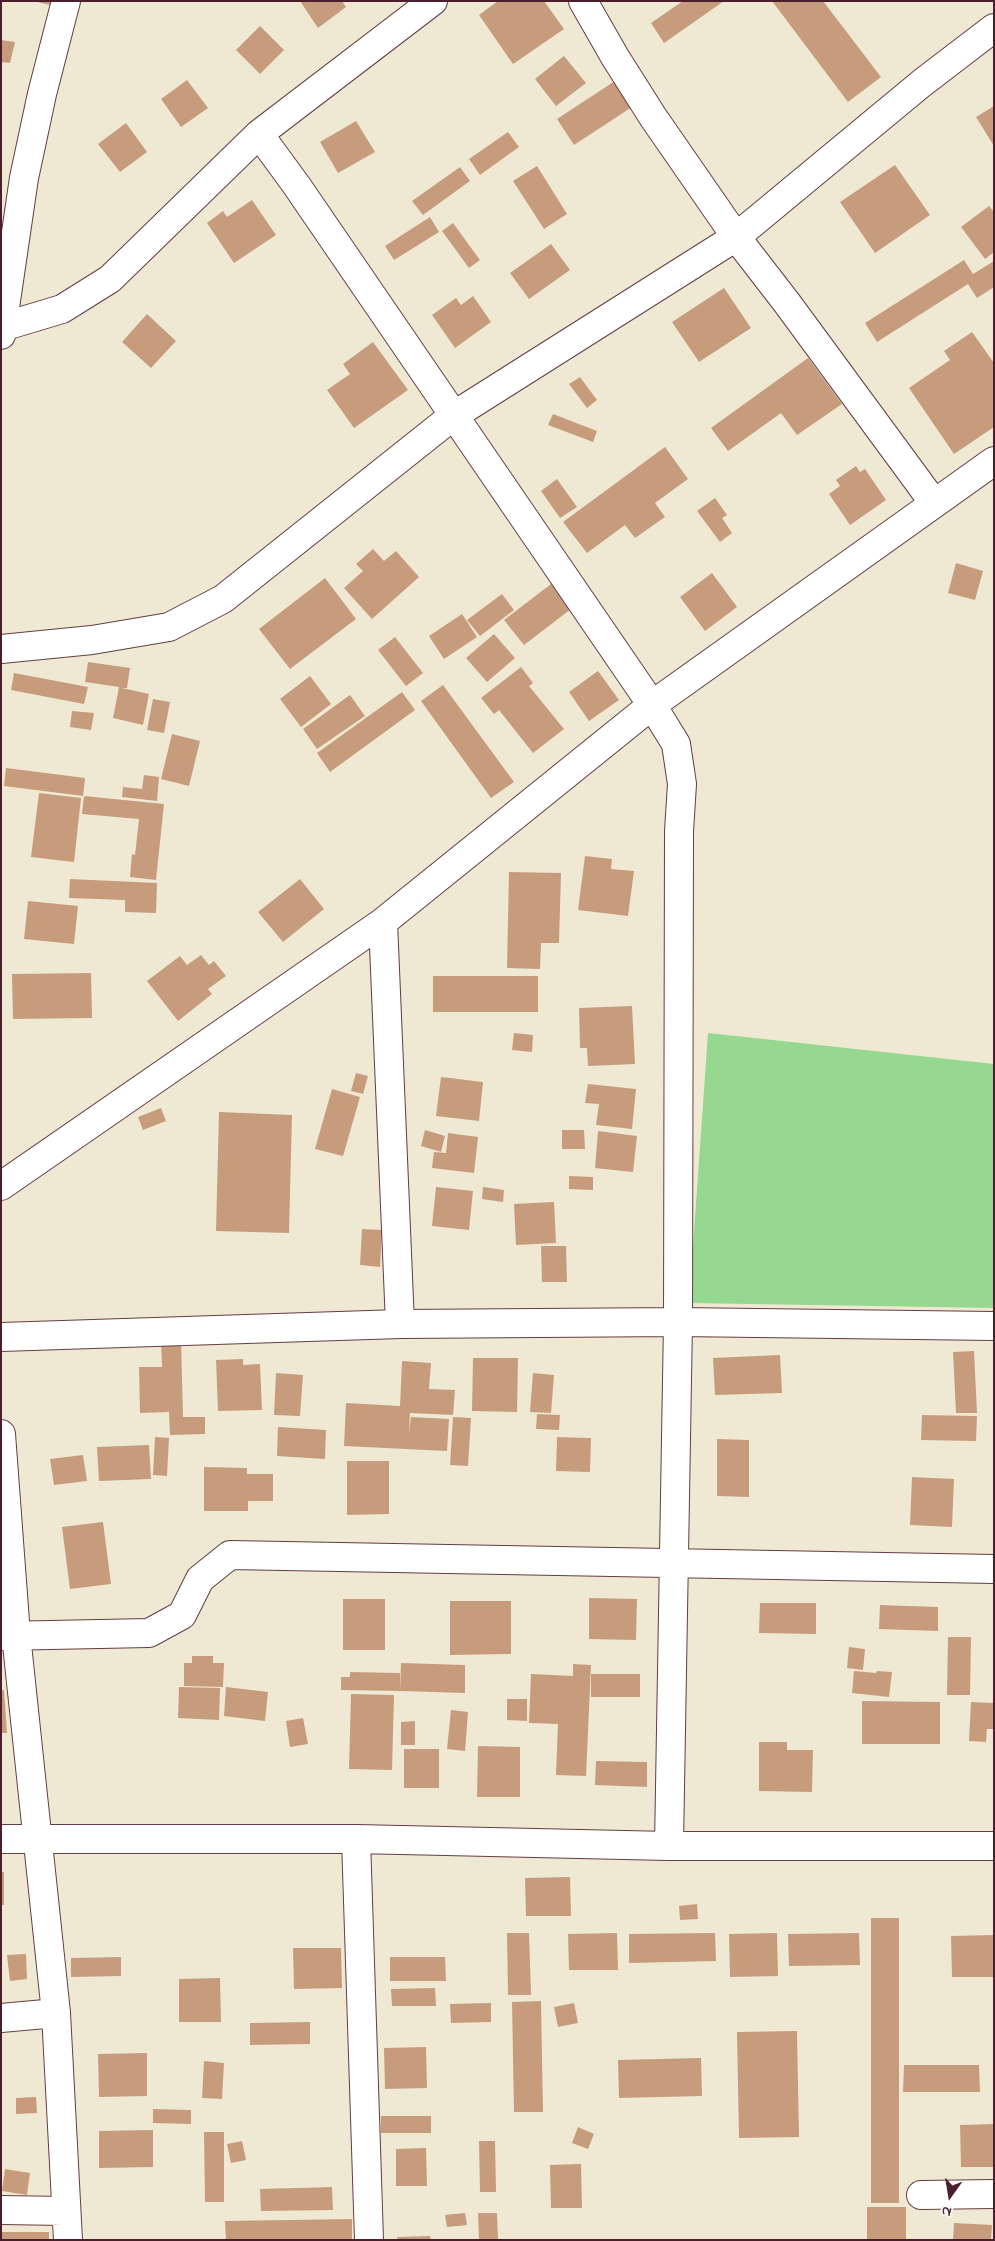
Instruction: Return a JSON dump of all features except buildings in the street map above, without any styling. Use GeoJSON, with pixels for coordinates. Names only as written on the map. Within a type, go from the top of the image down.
{"type":"FeatureCollection","features":[{"type":"Feature","properties":{"kind":"street"},"geometry":{"type":"LineString","coordinates":[[1,335],[24,178],[42,94],[66,1]]}},
{"type":"Feature","properties":{"kind":"street"},"geometry":{"type":"LineString","coordinates":[[2,327],[62,310],[110,279],[258,134],[432,1]]}},
{"type":"Feature","properties":{"kind":"street"},"geometry":{"type":"LineString","coordinates":[[584,1],[615,57],[653,117],[736,237],[787,302],[934,503]]}},
{"type":"Feature","properties":{"kind":"street"},"geometry":{"type":"LineString","coordinates":[[1,649],[92,640],[169,627],[223,599],[453,416],[736,237],[922,83],[994,28]]}},
{"type":"Feature","properties":{"kind":"street"},"geometry":{"type":"LineString","coordinates":[[258,134],[297,186],[652,705],[676,744],[682,784],[679,831],[678,1322],[670,1846]]}},
{"type":"Feature","properties":{"kind":"street"},"geometry":{"type":"LineString","coordinates":[[1,1186],[384,922],[652,705],[994,461]]}},
{"type":"Feature","properties":{"kind":"street"},"geometry":{"type":"LineString","coordinates":[[384,922],[400,1324]]}},
{"type":"Feature","properties":{"kind":"street"},"geometry":{"type":"LineString","coordinates":[[1,1337],[400,1324],[678,1322],[994,1326]]}},
{"type":"Feature","properties":{"kind":"street"},"geometry":{"type":"LineString","coordinates":[[1,1434],[9,1636],[38,1838],[56,2013],[68,2240]]}},
{"type":"Feature","properties":{"kind":"street"},"geometry":{"type":"LineString","coordinates":[[9,1636],[149,1633],[182,1615],[200,1579],[230,1555],[994,1569]]}},
{"type":"Feature","properties":{"kind":"street"},"geometry":{"type":"LineString","coordinates":[[1,1839],[356,1839],[670,1846],[994,1846]]}},
{"type":"Feature","properties":{"kind":"street"},"geometry":{"type":"LineString","coordinates":[[356,1839],[369,2240]]}},
{"type":"Feature","properties":{"kind":"street"},"geometry":{"type":"LineString","coordinates":[[1,2018],[56,2013]]}},
{"type":"Feature","properties":{"kind":"street"},"geometry":{"type":"LineString","coordinates":[[921,2195],[994,2194]]}},
{"type":"Feature","properties":{"kind":"street"},"geometry":{"type":"LineString","coordinates":[[1,2210],[65,2211]]}},
{"type":"Feature","properties":{"kind":"green space"},"geometry":{"type":"Polygon","coordinates":[[[708,1033],[994,1064],[994,1308],[689,1303],[708,1033]]]}}]}
